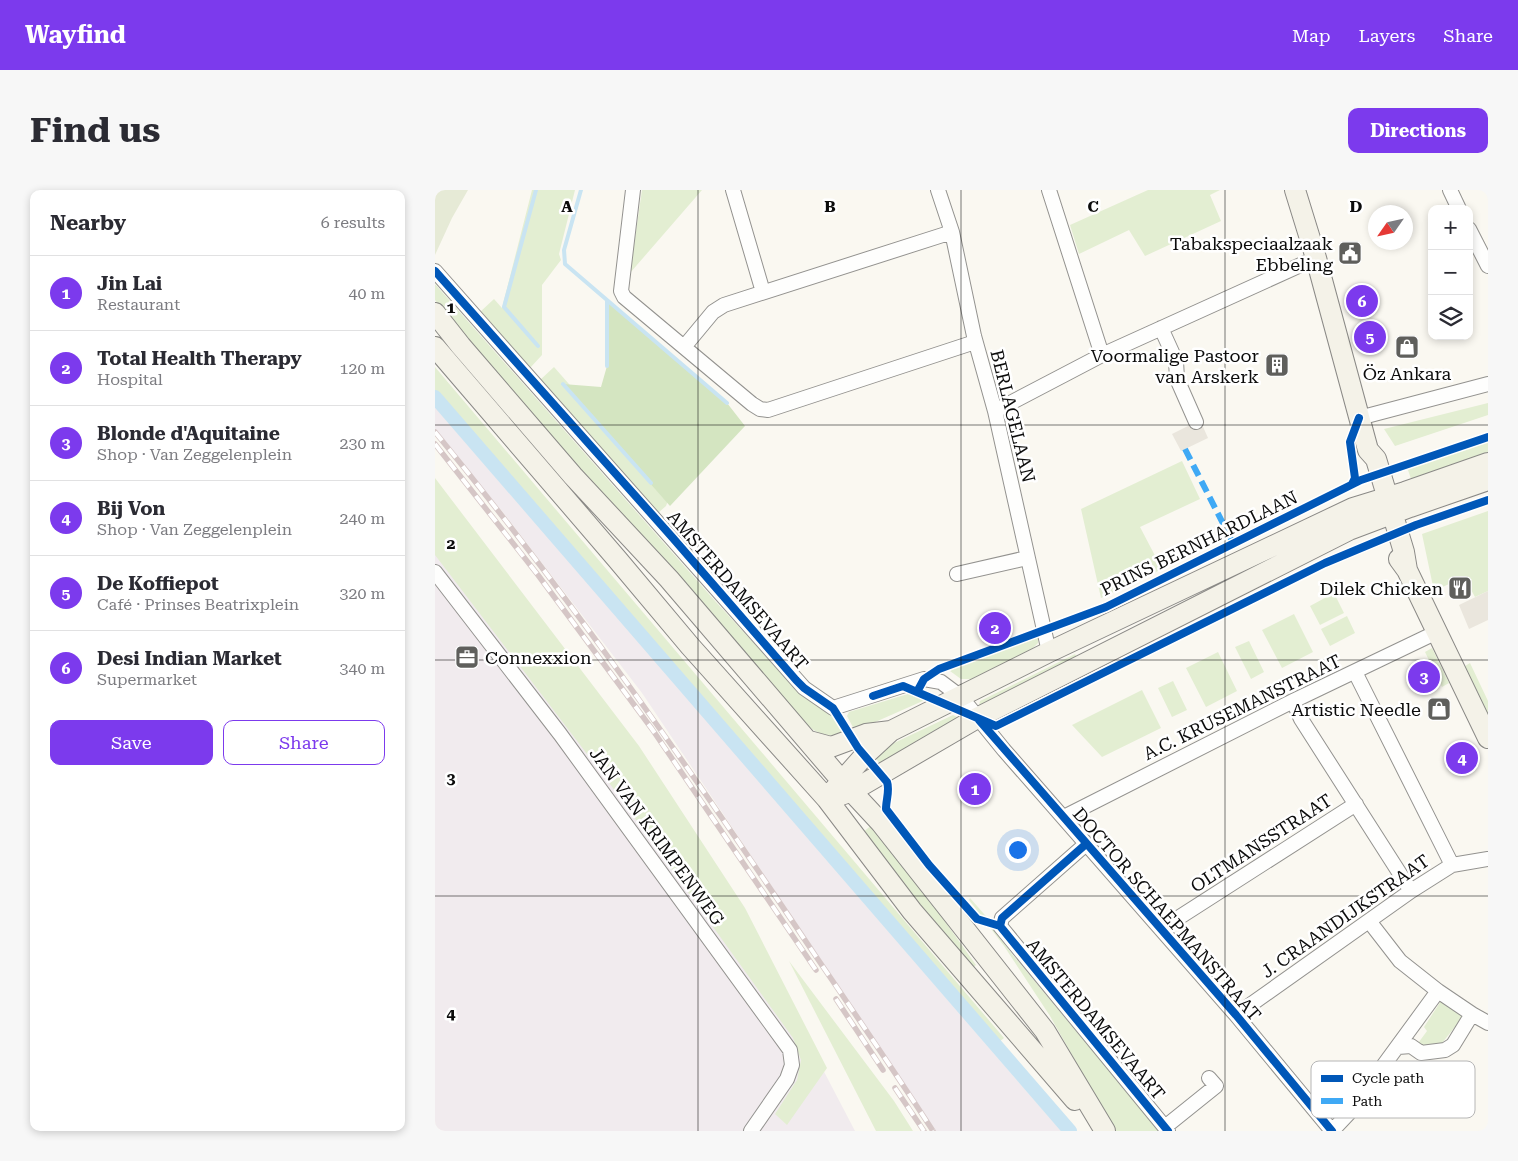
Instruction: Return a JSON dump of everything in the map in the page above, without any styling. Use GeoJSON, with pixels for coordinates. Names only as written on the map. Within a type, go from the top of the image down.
{"type":"FeatureCollection","features":[{"type":"Feature","properties":{"kind":"main road"},"geometry":{"type":"LineString","coordinates":[[1295,190],[1316,258],[1368,450],[1375,459],[1385,508]]}},
{"type":"Feature","properties":{"kind":"main road"},"geometry":{"type":"LineString","coordinates":[[435,313],[573,476],[669,579],[881,823],[1045,1031],[1103,1131]]}},
{"type":"Feature","properties":{"kind":"main road"},"geometry":{"type":"LineString","coordinates":[[435,347],[689,646],[827,799],[912,911],[1103,1131]]}},
{"type":"Feature","properties":{"kind":"main road"},"geometry":{"type":"LineString","coordinates":[[1368,450],[1366,460],[1370,477],[1404,552],[1407,570],[1488,738]]}},
{"type":"Feature","properties":{"kind":"main road","name":"PRINS BERNHARDLAAN"},"geometry":{"type":"LineString","coordinates":[[827,799],[847,785],[1349,530],[1385,508],[1488,463]]}},
{"type":"Feature","properties":{"kind":"main road","name":"PRINS BERNHARDLAAN"},"geometry":{"type":"LineString","coordinates":[[809,741],[831,747],[866,734],[891,731],[1049,652],[1353,508],[1385,508],[1488,480]]}},
{"type":"Feature","properties":{"kind":"main road","name":"PRINS BERNHARDLAAN"},"geometry":{"type":"LineString","coordinates":[[847,785],[891,731]]}},
{"type":"Feature","properties":{"kind":"street"},"geometry":{"type":"LineString","coordinates":[[633,190],[621,291],[623,297],[752,404],[761,409],[768,410],[975,342]]}},
{"type":"Feature","properties":{"kind":"street"},"geometry":{"type":"LineString","coordinates":[[733,190],[763,292]]}},
{"type":"Feature","properties":{"kind":"street","name":"BERLAGELAAN"},"geometry":{"type":"LineString","coordinates":[[938,190],[952,232],[975,342],[995,410],[1049,652]]}},
{"type":"Feature","properties":{"kind":"street"},"geometry":{"type":"LineString","coordinates":[[1049,190],[1102,356]]}},
{"type":"Feature","properties":{"kind":"street"},"geometry":{"type":"LineString","coordinates":[[1450,190],[1457,205]]}},
{"type":"Feature","properties":{"kind":"street"},"geometry":{"type":"LineString","coordinates":[[684,347],[718,308],[952,232]]}},
{"type":"Feature","properties":{"kind":"street"},"geometry":{"type":"LineString","coordinates":[[1473,237],[1488,266]]}},
{"type":"Feature","properties":{"kind":"street"},"geometry":{"type":"LineString","coordinates":[[995,410],[1161,328],[1316,258]]}},
{"type":"Feature","properties":{"kind":"street","name":"AMSTERDAMSEVAART"},"geometry":{"type":"LineString","coordinates":[[435,271],[804,688],[833,708],[924,679],[941,682],[961,697]]}},
{"type":"Feature","properties":{"kind":"street"},"geometry":{"type":"LineString","coordinates":[[1161,328],[1175,361],[1177,379],[1196,422]]}},
{"type":"Feature","properties":{"kind":"street"},"geometry":{"type":"LineString","coordinates":[[1359,418],[1488,384]]}},
{"type":"Feature","properties":{"kind":"street"},"geometry":{"type":"LineString","coordinates":[[957,574],[1027,558]]}},
{"type":"Feature","properties":{"kind":"street","name":"JAN VAN KRIMPENWEG"},"geometry":{"type":"LineString","coordinates":[[435,572],[560,734],[790,1050],[792,1065],[787,1079],[751,1131]]}},
{"type":"Feature","properties":{"kind":"street","name":"A.C. KRUSEMANSTRAAT"},"geometry":{"type":"LineString","coordinates":[[1065,817],[1293,701],[1437,632]]}},
{"type":"Feature","properties":{"kind":"street"},"geometry":{"type":"LineString","coordinates":[[1355,672],[1452,865],[1488,859]]}},
{"type":"Feature","properties":{"kind":"street","name":"DOCTOR SCHAEPMANSTRAAT"},"geometry":{"type":"LineString","coordinates":[[961,697],[977,718],[1065,817],[1085,844],[1236,1015],[1311,1106]]}},
{"type":"Feature","properties":{"kind":"street"},"geometry":{"type":"LineString","coordinates":[[1293,701],[1301,719],[1411,891]]}},
{"type":"Feature","properties":{"kind":"street","name":"OLTMANSSTRAAT"},"geometry":{"type":"LineString","coordinates":[[1161,929],[1356,804]]}},
{"type":"Feature","properties":{"kind":"street","name":"AMSTERDAMSEVAART"},"geometry":{"type":"LineString","coordinates":[[1085,844],[1002,918],[1000,926],[1167,1129]]}},
{"type":"Feature","properties":{"kind":"street","name":"J. CRAANDIJKSTRAAT"},"geometry":{"type":"LineString","coordinates":[[1236,1015],[1411,891],[1452,865]]}},
{"type":"Feature","properties":{"kind":"street"},"geometry":{"type":"LineString","coordinates":[[1369,921],[1400,961],[1438,991],[1488,1023]]}},
{"type":"Feature","properties":{"kind":"street"},"geometry":{"type":"LineString","coordinates":[[1387,1061],[1438,991]]}},
{"type":"Feature","properties":{"kind":"street"},"geometry":{"type":"LineString","coordinates":[[1397,1047],[1411,1046],[1421,1053],[1445,1050],[1453,1045],[1472,1014]]}},
{"type":"Feature","properties":{"kind":"street"},"geometry":{"type":"LineString","coordinates":[[1167,1129],[1217,1086],[1209,1078]]}},
{"type":"Feature","properties":{"kind":"street","name":"DOCTOR SCHAEPMANSTRAAT"},"geometry":{"type":"LineString","coordinates":[[1321,1118],[1332,1131]]}},
{"type":"Feature","properties":{"kind":"street"},"geometry":{"type":"LineString","coordinates":[[1332,1131],[1344,1118]]}},
{"type":"Feature","properties":{"kind":"shaded area"},"geometry":{"type":"Polygon","coordinates":[[[435,407],[1061,1131],[936,1131],[642,693],[502,511],[435,431],[435,407]]]}},
{"type":"Feature","properties":{"kind":"shaded area"},"geometry":{"type":"Polygon","coordinates":[[[1200,420],[1208,438],[1181,451],[1172,434],[1200,420]]]}},
{"type":"Feature","properties":{"kind":"shaded area"},"geometry":{"type":"Polygon","coordinates":[[[435,539],[808,1041],[855,1131],[435,1131],[435,539]]]}},
{"type":"Feature","properties":{"kind":"shaded area"},"geometry":{"type":"Polygon","coordinates":[[[1488,591],[1488,620],[1469,629],[1459,605],[1488,591]]]}},
{"type":"Feature","properties":{"kind":"green space"},"geometry":{"type":"Polygon","coordinates":[[[435,190],[468,190],[452,218],[435,255],[435,190]]]}},
{"type":"Feature","properties":{"kind":"green space"},"geometry":{"type":"Polygon","coordinates":[[[532,190],[575,190],[559,254],[561,260],[542,285],[542,355],[530,368],[480,312],[494,299],[502,308],[532,190]]]}},
{"type":"Feature","properties":{"kind":"green space"},"geometry":{"type":"Polygon","coordinates":[[[642,190],[702,190],[630,273],[642,190]]]}},
{"type":"Feature","properties":{"kind":"green space"},"geometry":{"type":"Polygon","coordinates":[[[1148,190],[1220,190],[1210,195],[1221,221],[1145,256],[1129,230],[1079,254],[1070,225],[1148,190]]]}},
{"type":"Feature","properties":{"kind":"green space"},"geometry":{"type":"Polygon","coordinates":[[[435,284],[716,602],[794,687],[829,711],[844,735],[823,734],[805,723],[461,335],[435,300],[435,284]]]}},
{"type":"Feature","properties":{"kind":"green space"},"geometry":{"type":"Polygon","coordinates":[[[607,300],[727,403],[745,426],[670,506],[563,384],[601,387],[607,366],[607,300]]]}},
{"type":"Feature","properties":{"kind":"green space"},"geometry":{"type":"Polygon","coordinates":[[[435,367],[1004,1038],[994,1046],[435,392],[435,367]]]}},
{"type":"Feature","properties":{"kind":"green space"},"geometry":{"type":"Polygon","coordinates":[[[554,367],[669,498],[666,506],[658,513],[540,380],[554,367]]]}},
{"type":"Feature","properties":{"kind":"green space"},"geometry":{"type":"Polygon","coordinates":[[[1488,403],[1488,415],[1395,446],[1384,429],[1488,403]]]}},
{"type":"Feature","properties":{"kind":"green space"},"geometry":{"type":"Polygon","coordinates":[[[1488,440],[1488,452],[1411,479],[1407,467],[1488,440]]]}},
{"type":"Feature","properties":{"kind":"green space"},"geometry":{"type":"Polygon","coordinates":[[[1182,461],[1200,499],[1140,527],[1162,569],[1101,598],[1081,509],[1182,461]]]}},
{"type":"Feature","properties":{"kind":"green space"},"geometry":{"type":"Polygon","coordinates":[[[435,478],[639,746],[745,908],[827,1068],[787,1125],[775,1114],[797,1080],[801,1060],[793,1038],[616,792],[435,555],[435,478]]]}},
{"type":"Feature","properties":{"kind":"green space"},"geometry":{"type":"Polygon","coordinates":[[[1488,511],[1488,591],[1475,597],[1464,577],[1434,591],[1422,534],[1488,511]]]}},
{"type":"Feature","properties":{"kind":"green space"},"geometry":{"type":"Polygon","coordinates":[[[1334,593],[1344,613],[1320,625],[1310,606],[1334,593]]]}},
{"type":"Feature","properties":{"kind":"green space"},"geometry":{"type":"Polygon","coordinates":[[[1294,614],[1313,652],[1282,668],[1262,630],[1294,614]]]}},
{"type":"Feature","properties":{"kind":"green space"},"geometry":{"type":"Polygon","coordinates":[[[1347,616],[1355,633],[1330,646],[1321,629],[1347,616]]]}},
{"type":"Feature","properties":{"kind":"green space"},"geometry":{"type":"Polygon","coordinates":[[[1038,637],[1038,643],[1031,650],[972,679],[961,679],[950,671],[955,667],[1038,637]]]}},
{"type":"Feature","properties":{"kind":"green space"},"geometry":{"type":"Polygon","coordinates":[[[1249,641],[1264,672],[1251,679],[1235,647],[1249,641]]]}},
{"type":"Feature","properties":{"kind":"green space"},"geometry":{"type":"Polygon","coordinates":[[[1432,648],[1449,683],[1442,687],[1425,652],[1432,648]]]}},
{"type":"Feature","properties":{"kind":"green space"},"geometry":{"type":"Polygon","coordinates":[[[1218,652],[1237,691],[1206,707],[1186,668],[1218,652]]]}},
{"type":"Feature","properties":{"kind":"green space"},"geometry":{"type":"Polygon","coordinates":[[[1075,654],[1078,659],[979,706],[980,701],[1075,654]]]}},
{"type":"Feature","properties":{"kind":"green space"},"geometry":{"type":"Polygon","coordinates":[[[1470,663],[1488,701],[1488,714],[1465,666],[1470,663]]]}},
{"type":"Feature","properties":{"kind":"green space"},"geometry":{"type":"Polygon","coordinates":[[[1173,681],[1187,710],[1172,717],[1158,688],[1173,681]]]}},
{"type":"Feature","properties":{"kind":"green space"},"geometry":{"type":"Polygon","coordinates":[[[1142,690],[1161,728],[1102,757],[1072,725],[1142,690]]]}},
{"type":"Feature","properties":{"kind":"green space"},"geometry":{"type":"Polygon","coordinates":[[[911,693],[925,700],[855,731],[847,716],[849,712],[911,693]]]}},
{"type":"Feature","properties":{"kind":"green space"},"geometry":{"type":"Polygon","coordinates":[[[953,715],[957,717],[956,721],[880,764],[874,756],[894,743],[953,715]]]}},
{"type":"Feature","properties":{"kind":"green space"},"geometry":{"type":"Polygon","coordinates":[[[873,824],[976,965],[970,970],[862,833],[873,824]]]}},
{"type":"Feature","properties":{"kind":"green space"},"geometry":{"type":"Polygon","coordinates":[[[970,898],[991,922],[996,933],[1012,954],[1159,1131],[1115,1131],[1050,1016],[1004,946],[969,900],[970,898]]]}},
{"type":"Feature","properties":{"kind":"green space"},"geometry":{"type":"Polygon","coordinates":[[[789,961],[894,1101],[913,1131],[876,1131],[789,961]]]}},
{"type":"Feature","properties":{"kind":"green space"},"geometry":{"type":"Polygon","coordinates":[[[1441,1001],[1463,1017],[1442,1043],[1422,1047],[1416,1046],[1427,1031],[1424,1027],[1441,1001]]]}},
{"type":"Feature","properties":{"kind":"waterway"},"geometry":{"type":"LineString","coordinates":[[536,190],[504,307],[538,346]]}},
{"type":"Feature","properties":{"kind":"waterway"},"geometry":{"type":"LineString","coordinates":[[581,190],[564,250],[565,264],[727,403]]}},
{"type":"Feature","properties":{"kind":"waterway"},"geometry":{"type":"LineString","coordinates":[[607,301],[607,366]]}},
{"type":"Feature","properties":{"kind":"waterway"},"geometry":{"type":"LineString","coordinates":[[563,384],[651,483]]}},
{"type":"Feature","properties":{"kind":"waterway","name":"AMSTERDAMSEVAART"},"geometry":{"type":"LineString","coordinates":[[435,397],[1070,1131]]}},
{"type":"Feature","properties":{"kind":"railway"},"geometry":{"type":"LineString","coordinates":[[435,432],[535,559],[631,689],[770,888],[933,1131]]}},
{"type":"Feature","properties":{"kind":"railway"},"geometry":{"type":"LineString","coordinates":[[435,444],[538,575],[652,729],[816,970]]}},
{"type":"Feature","properties":{"kind":"railway"},"geometry":{"type":"LineString","coordinates":[[836,999],[883,1070]]}},
{"type":"Feature","properties":{"kind":"railway"},"geometry":{"type":"LineString","coordinates":[[895,1088],[924,1131]]}},
{"type":"Feature","properties":{"kind":"marked path"},"geometry":{"type":"LineString","coordinates":[[1185,449],[1233,543]]}},
{"type":"Feature","properties":{"kind":"cycle path"},"geometry":{"type":"LineString","coordinates":[[435,271],[672,537],[796,680],[804,688],[833,708],[858,748],[887,782],[886,809],[929,865],[977,919],[1000,926]]}},
{"type":"Feature","properties":{"kind":"cycle path"},"geometry":{"type":"LineString","coordinates":[[1352,484],[1355,478],[1350,442],[1359,418]]}},
{"type":"Feature","properties":{"kind":"cycle path"},"geometry":{"type":"LineString","coordinates":[[917,692],[924,679],[939,669],[1106,607],[1361,480],[1488,437]]}},
{"type":"Feature","properties":{"kind":"cycle path"},"geometry":{"type":"LineString","coordinates":[[873,696],[903,686],[996,726],[1325,563],[1416,525],[1488,500]]}},
{"type":"Feature","properties":{"kind":"cycle path"},"geometry":{"type":"LineString","coordinates":[[979,720],[1236,1015],[1311,1106]]}},
{"type":"Feature","properties":{"kind":"cycle path"},"geometry":{"type":"LineString","coordinates":[[1086,844],[1002,918],[1000,926],[1168,1131]]}},
{"type":"Feature","properties":{"kind":"cycle path"},"geometry":{"type":"LineString","coordinates":[[1321,1118],[1332,1131]]}},
{"type":"Feature","properties":{"kind":"place","name":"Tabakspeciaalzaak Ebbeling"},"geometry":{"type":"Point","coordinates":[1350,253]}},
{"type":"Feature","properties":{"kind":"place","name":"Desi Indian Market"},"geometry":{"type":"Point","coordinates":[1362,301]}},
{"type":"Feature","properties":{"kind":"place","name":"De Koffiepot"},"geometry":{"type":"Point","coordinates":[1370,337]}},
{"type":"Feature","properties":{"kind":"place","name":"Öz Ankara"},"geometry":{"type":"Point","coordinates":[1407,347]}},
{"type":"Feature","properties":{"kind":"place","name":"Voormalige Pastoor van Arskerk"},"geometry":{"type":"Point","coordinates":[1277,365]}},
{"type":"Feature","properties":{"kind":"place","name":"Dilek Chicken"},"geometry":{"type":"Point","coordinates":[1460,588]}},
{"type":"Feature","properties":{"kind":"place","name":"Total Health Therapy"},"geometry":{"type":"Point","coordinates":[995,628]}},
{"type":"Feature","properties":{"kind":"place","name":"Connexxion"},"geometry":{"type":"Point","coordinates":[467,657]}},
{"type":"Feature","properties":{"kind":"place","name":"Blonde d'Aquitaine"},"geometry":{"type":"Point","coordinates":[1424,677]}},
{"type":"Feature","properties":{"kind":"place","name":"Artistic Needle"},"geometry":{"type":"Point","coordinates":[1439,709]}},
{"type":"Feature","properties":{"kind":"place","name":"Bij Von"},"geometry":{"type":"Point","coordinates":[1462,758]}},
{"type":"Feature","properties":{"kind":"place","name":"Jin Lai"},"geometry":{"type":"Point","coordinates":[975,789]}}]}
